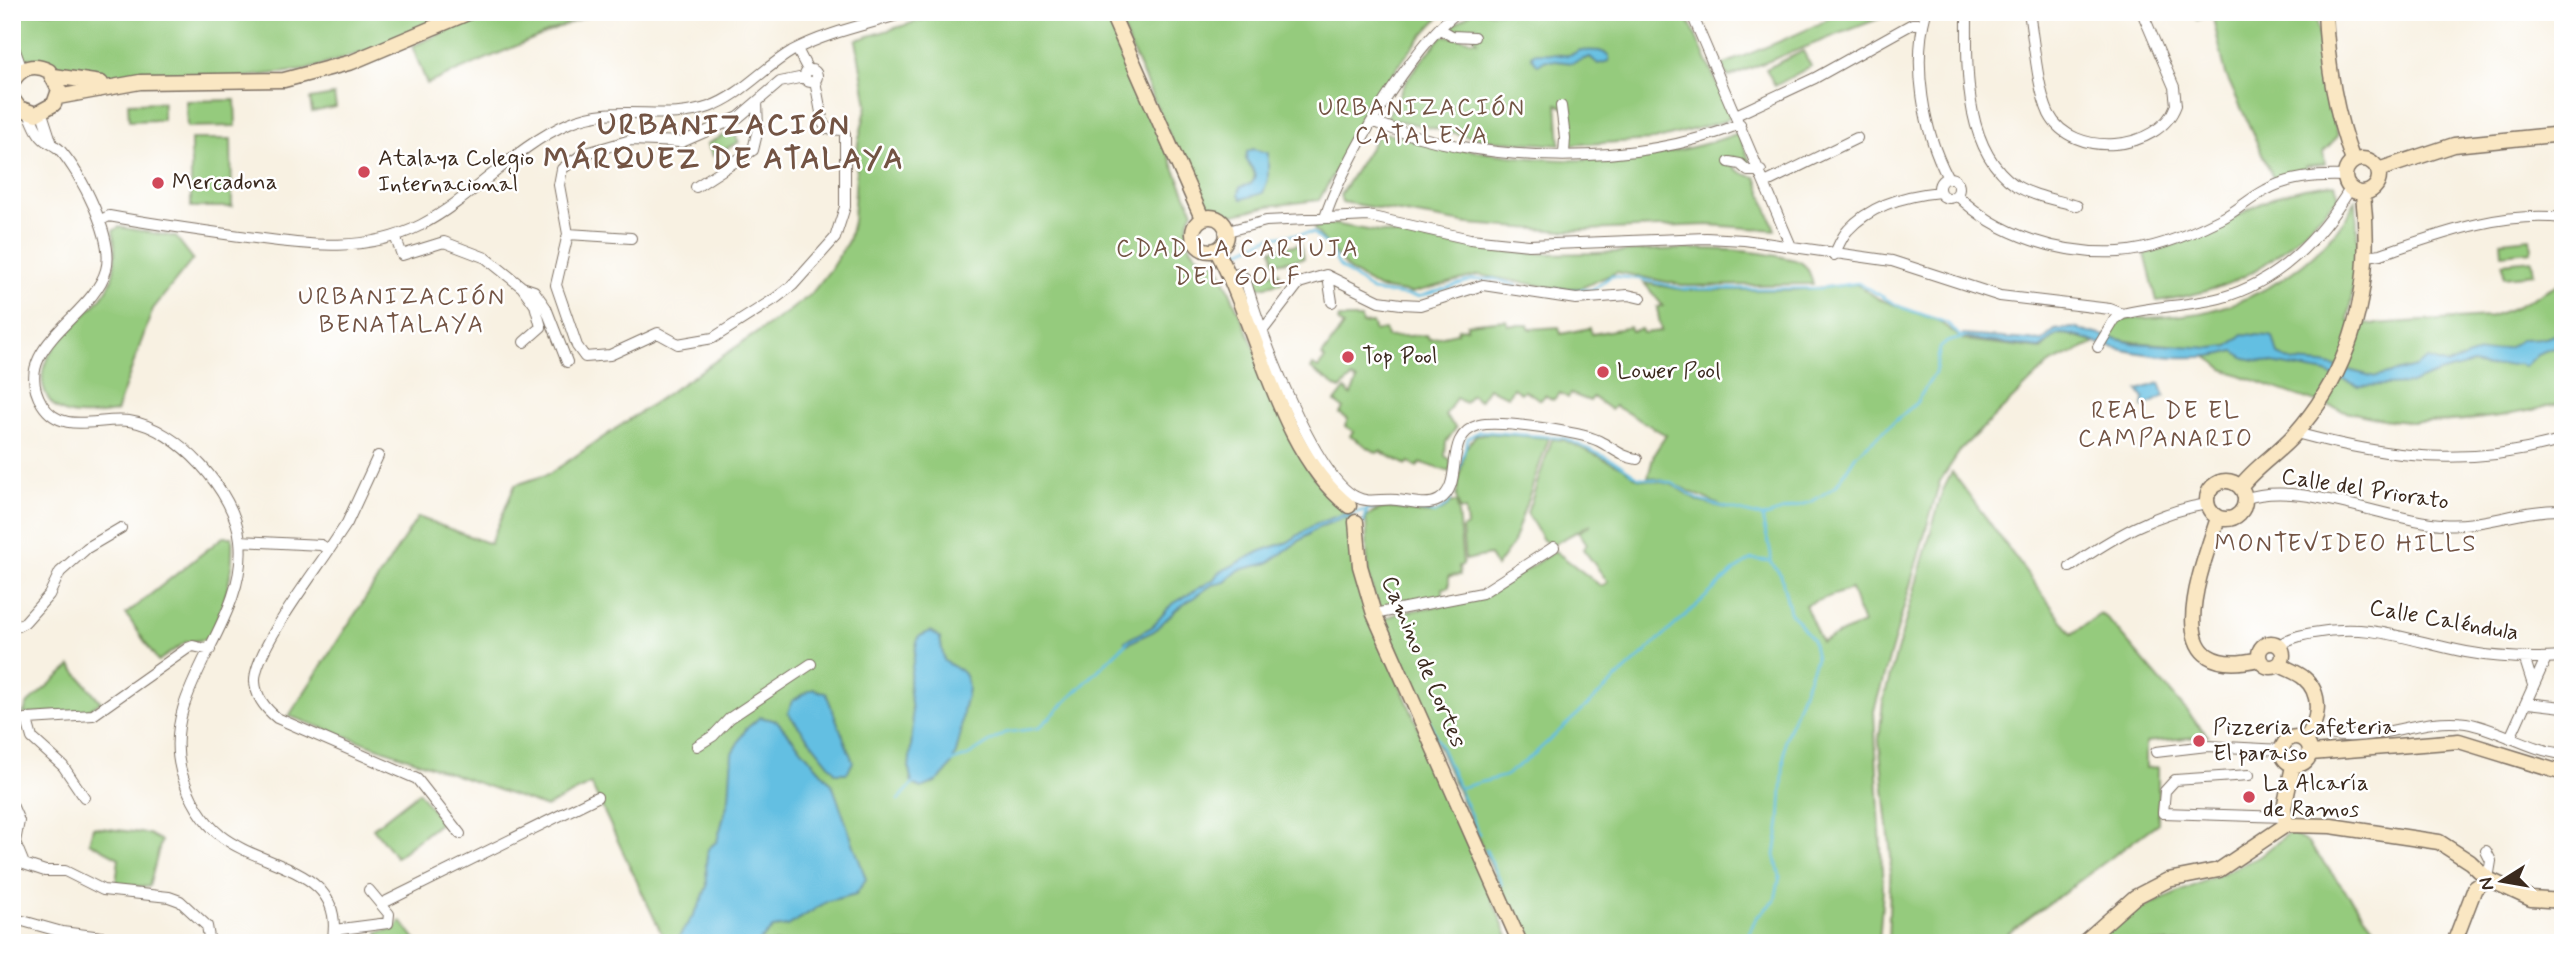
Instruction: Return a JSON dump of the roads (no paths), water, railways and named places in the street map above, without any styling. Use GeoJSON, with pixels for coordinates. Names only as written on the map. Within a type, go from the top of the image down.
{"type":"FeatureCollection","features":[{"type":"Feature","properties":{"kind":"street"},"geometry":{"type":"LineString","coordinates":[[12,83],[22,70],[43,68],[54,76],[83,82],[123,84],[284,80],[352,62],[470,12]]}},
{"type":"Feature","properties":{"kind":"street"},"geometry":{"type":"LineString","coordinates":[[101,220],[109,216],[311,246],[366,243],[395,236],[423,224],[540,139],[567,124],[607,112],[677,113],[708,107],[728,98],[797,49],[907,12]]}},
{"type":"Feature","properties":{"kind":"street"},"geometry":{"type":"LineString","coordinates":[[1111,12],[1202,218]]}},
{"type":"Feature","properties":{"kind":"street"},"geometry":{"type":"LineString","coordinates":[[1325,219],[1332,195],[1374,122],[1423,47],[1458,12]]}},
{"type":"Feature","properties":{"kind":"street"},"geometry":{"type":"LineString","coordinates":[[1691,12],[1790,244]]}},
{"type":"Feature","properties":{"kind":"street"},"geometry":{"type":"LineString","coordinates":[[1926,12],[1921,61],[1924,105],[1948,178],[1959,185],[1957,195]]}},
{"type":"Feature","properties":{"kind":"street"},"geometry":{"type":"LineString","coordinates":[[1967,12],[1968,87],[1973,113],[1994,165],[2014,184],[2026,191],[2077,206]]}},
{"type":"Feature","properties":{"kind":"street"},"geometry":{"type":"LineString","coordinates":[[2029,12],[2046,103],[2054,121],[2065,131],[2084,139],[2122,145],[2147,136],[2159,128],[2176,105],[2174,87],[2142,12]]}},
{"type":"Feature","properties":{"kind":"street"},"geometry":{"type":"LineString","coordinates":[[2325,12],[2330,62],[2346,141],[2353,161]]}},
{"type":"Feature","properties":{"kind":"street"},"geometry":{"type":"LineString","coordinates":[[1374,122],[1400,133],[1448,144],[1514,153],[1564,154],[1647,150],[1738,119],[1912,24],[1923,24]]}},
{"type":"Feature","properties":{"kind":"street"},"geometry":{"type":"LineString","coordinates":[[1440,29],[1452,36],[1474,37]]}},
{"type":"Feature","properties":{"kind":"street"},"geometry":{"type":"LineString","coordinates":[[12,42],[22,70]]}},
{"type":"Feature","properties":{"kind":"street"},"geometry":{"type":"LineString","coordinates":[[797,49],[806,74]]}},
{"type":"Feature","properties":{"kind":"street"},"geometry":{"type":"LineString","coordinates":[[816,72],[815,81],[823,123],[827,129],[843,130],[845,134],[845,207],[835,238],[793,285],[726,331],[702,342],[678,344],[658,332],[610,355],[585,358],[580,353],[557,295],[556,274],[568,234],[559,186],[562,169],[583,154],[631,140],[682,142],[738,117],[780,82],[806,74],[816,72]]}},
{"type":"Feature","properties":{"kind":"street"},"geometry":{"type":"LineString","coordinates":[[54,76],[58,97]]}},
{"type":"Feature","properties":{"kind":"street"},"geometry":{"type":"LineString","coordinates":[[23,108],[49,109],[58,97],[123,84]]}},
{"type":"Feature","properties":{"kind":"street"},"geometry":{"type":"LineString","coordinates":[[696,187],[753,150],[758,129],[757,102]]}},
{"type":"Feature","properties":{"kind":"street"},"geometry":{"type":"LineString","coordinates":[[1561,106],[1564,154]]}},
{"type":"Feature","properties":{"kind":"street"},"geometry":{"type":"LineString","coordinates":[[23,108],[62,154],[101,220],[109,259],[106,274],[85,304],[39,355],[33,375],[41,402],[49,413],[63,422],[127,421],[167,438],[195,460],[224,492],[235,517],[240,541],[239,574],[233,604],[182,712],[178,728],[179,763],[193,802],[208,823],[234,845],[320,887],[334,915],[332,943]]}},
{"type":"Feature","properties":{"kind":"street"},"geometry":{"type":"LineString","coordinates":[[2378,170],[2454,145],[2563,134]]}},
{"type":"Feature","properties":{"kind":"street"},"geometry":{"type":"LineString","coordinates":[[1765,183],[1857,138]]}},
{"type":"Feature","properties":{"kind":"street"},"geometry":{"type":"LineString","coordinates":[[1957,195],[1969,207],[2012,233],[2054,246],[2121,252],[2149,246],[2201,228],[2223,218],[2270,187],[2289,181],[2353,187],[2378,183],[2378,170],[2370,160],[2353,161],[2346,169],[2353,187],[2367,256],[2361,307],[2343,362],[2328,390],[2296,433],[2243,493],[2242,511],[2235,517],[2218,518]]}},
{"type":"Feature","properties":{"kind":"street"},"geometry":{"type":"LineString","coordinates":[[1730,162],[1740,164],[1748,171],[1761,171]]}},
{"type":"Feature","properties":{"kind":"street"},"geometry":{"type":"LineString","coordinates":[[1940,192],[1940,183],[1948,178]]}},
{"type":"Feature","properties":{"kind":"street"},"geometry":{"type":"LineString","coordinates":[[2098,347],[2115,319],[2123,314],[2222,297],[2283,268],[2305,250],[2333,218],[2353,187]]}},
{"type":"Feature","properties":{"kind":"street"},"geometry":{"type":"LineString","coordinates":[[1834,255],[1847,230],[1892,201],[1940,192],[1948,198],[1957,195]]}},
{"type":"Feature","properties":{"kind":"street"},"geometry":{"type":"LineString","coordinates":[[1224,232],[1266,221],[1368,216],[1470,239],[1530,245],[1706,238],[1790,244],[1834,255],[1892,261],[2000,296],[2110,309],[2123,314]]}},
{"type":"Feature","properties":{"kind":"street"},"geometry":{"type":"LineString","coordinates":[[1212,217],[1219,221],[1225,241],[1217,251],[1204,250],[1198,245],[1194,230],[1202,218],[1212,217]]}},
{"type":"Feature","properties":{"kind":"street"},"geometry":{"type":"LineString","coordinates":[[2367,256],[2381,254],[2460,227],[2500,219],[2563,218]]}},
{"type":"Feature","properties":{"kind":"street"},"geometry":{"type":"LineString","coordinates":[[568,234],[631,238]]}},
{"type":"Feature","properties":{"kind":"street"},"geometry":{"type":"LineString","coordinates":[[395,236],[402,255],[444,242],[486,258],[522,288],[535,305],[541,327],[524,342]]}},
{"type":"Feature","properties":{"kind":"street","name":"Camino de Cortes"},"geometry":{"type":"LineString","coordinates":[[1217,251],[1231,276],[1264,366],[1307,459],[1330,491],[1349,506],[1356,522],[1360,566],[1374,614],[1520,943]]}},
{"type":"Feature","properties":{"kind":"street"},"geometry":{"type":"LineString","coordinates":[[1231,276],[1245,278],[1264,330],[1322,463],[1333,479],[1357,498],[1426,504],[1438,501],[1448,489],[1461,438],[1468,430],[1486,424],[1576,434],[1599,441],[1624,458],[1637,459]]}},
{"type":"Feature","properties":{"kind":"street"},"geometry":{"type":"LineString","coordinates":[[1264,330],[1299,283],[1328,276],[1379,301],[1401,304],[1420,305],[1483,285],[1576,299],[1628,295],[1641,298]]}},
{"type":"Feature","properties":{"kind":"street"},"geometry":{"type":"LineString","coordinates":[[1328,276],[1332,302]]}},
{"type":"Feature","properties":{"kind":"street"},"geometry":{"type":"LineString","coordinates":[[522,288],[530,288],[540,296],[567,362]]}},
{"type":"Feature","properties":{"kind":"street"},"geometry":{"type":"LineString","coordinates":[[2296,433],[2407,457],[2485,456],[2563,440]]}},
{"type":"Feature","properties":{"kind":"street"},"geometry":{"type":"LineString","coordinates":[[378,456],[347,523],[260,656],[255,684],[258,698],[277,718],[416,779],[460,834]]}},
{"type":"Feature","properties":{"kind":"street"},"geometry":{"type":"LineString","coordinates":[[2218,518],[2207,504],[2208,494],[2217,483],[2227,481],[2243,493]]}},
{"type":"Feature","properties":{"kind":"street","name":"Calle del Priorato"},"geometry":{"type":"LineString","coordinates":[[2243,493],[2320,499],[2385,515],[2443,525],[2484,521],[2533,510],[2563,510]]}},
{"type":"Feature","properties":{"kind":"street"},"geometry":{"type":"LineString","coordinates":[[2070,567],[2125,531],[2164,515],[2207,504]]}},
{"type":"Feature","properties":{"kind":"street"},"geometry":{"type":"LineString","coordinates":[[2218,518],[2194,606],[2193,635],[2198,647],[2216,660],[2259,659],[2268,667],[2279,664],[2304,678],[2315,698],[2316,719],[2308,746],[2305,763],[2293,766],[2284,760],[2282,750],[2291,738],[2308,746],[2386,749],[2441,740],[2459,741],[2563,773]]}},
{"type":"Feature","properties":{"kind":"street"},"geometry":{"type":"LineString","coordinates":[[12,629],[25,622],[49,595],[60,572],[87,548],[121,528]]}},
{"type":"Feature","properties":{"kind":"street"},"geometry":{"type":"LineString","coordinates":[[240,541],[321,545],[329,550]]}},
{"type":"Feature","properties":{"kind":"street"},"geometry":{"type":"LineString","coordinates":[[1374,614],[1482,593],[1554,547]]}},
{"type":"Feature","properties":{"kind":"street","name":"Calle Caléndula"},"geometry":{"type":"LineString","coordinates":[[2279,646],[2308,634],[2364,628],[2393,632],[2467,652],[2528,659],[2563,657]]}},
{"type":"Feature","properties":{"kind":"street"},"geometry":{"type":"LineString","coordinates":[[2259,659],[2263,646],[2271,643],[2279,646],[2283,656],[2279,664]]}},
{"type":"Feature","properties":{"kind":"street"},"geometry":{"type":"LineString","coordinates":[[12,720],[93,715],[188,648],[193,646],[210,650]]}},
{"type":"Feature","properties":{"kind":"street"},"geometry":{"type":"LineString","coordinates":[[2510,738],[2546,658]]}},
{"type":"Feature","properties":{"kind":"street"},"geometry":{"type":"LineString","coordinates":[[2528,659],[2533,685]]}},
{"type":"Feature","properties":{"kind":"street"},"geometry":{"type":"LineString","coordinates":[[697,746],[713,736],[730,719],[811,664]]}},
{"type":"Feature","properties":{"kind":"street"},"geometry":{"type":"LineString","coordinates":[[2528,703],[2563,706]]}},
{"type":"Feature","properties":{"kind":"street"},"geometry":{"type":"LineString","coordinates":[[27,720],[32,738],[63,766],[84,797]]}},
{"type":"Feature","properties":{"kind":"street"},"geometry":{"type":"LineString","coordinates":[[2328,734],[2368,734],[2445,722],[2466,723],[2525,745],[2563,754]]}},
{"type":"Feature","properties":{"kind":"street"},"geometry":{"type":"LineString","coordinates":[[2155,752],[2207,746],[2282,750]]}},
{"type":"Feature","properties":{"kind":"street"},"geometry":{"type":"LineString","coordinates":[[2083,943],[2136,897],[2168,880],[2219,870],[2285,821],[2289,776],[2293,766]]}},
{"type":"Feature","properties":{"kind":"street"},"geometry":{"type":"LineString","coordinates":[[2249,775],[2175,780],[2165,791],[2163,813],[2285,821],[2439,842],[2470,862],[2488,879],[2531,899],[2563,901]]}},
{"type":"Feature","properties":{"kind":"street"},"geometry":{"type":"LineString","coordinates":[[381,904],[597,797]]}},
{"type":"Feature","properties":{"kind":"street"},"geometry":{"type":"LineString","coordinates":[[12,804],[19,821],[15,842],[24,864],[45,870],[65,870],[103,890],[169,897],[180,901],[207,926],[210,943]]}},
{"type":"Feature","properties":{"kind":"street"},"geometry":{"type":"LineString","coordinates":[[2454,943],[2475,888],[2488,879],[2491,861],[2486,851]]}},
{"type":"Feature","properties":{"kind":"street"},"geometry":{"type":"LineString","coordinates":[[334,930],[386,925],[390,916],[369,890]]}},
{"type":"Feature","properties":{"kind":"street"},"geometry":{"type":"LineString","coordinates":[[12,918],[62,932],[134,941]]}},
{"type":"Feature","properties":{"kind":"water"},"geometry":{"type":"Polygon","coordinates":[[[1579,50],[1600,51],[1609,55],[1609,61],[1598,64],[1590,57],[1573,63],[1546,60],[1538,65],[1532,58],[1532,54],[1568,55],[1579,50]]]}},
{"type":"Feature","properties":{"kind":"water"},"geometry":{"type":"Polygon","coordinates":[[[1253,149],[1268,153],[1268,179],[1263,193],[1242,199],[1239,195],[1240,187],[1251,184],[1255,177],[1246,159],[1247,152],[1253,149]]]}},
{"type":"Feature","properties":{"kind":"water"},"geometry":{"type":"Polygon","coordinates":[[[2073,328],[2133,343],[2212,348],[2229,346],[2243,334],[2269,336],[2273,337],[2278,355],[2294,362],[2324,364],[2376,377],[2415,367],[2428,359],[2447,365],[2472,355],[2510,347],[2522,339],[2546,338],[2563,331],[2563,344],[2537,354],[2524,367],[2519,364],[2485,367],[2473,364],[2438,373],[2411,384],[2359,386],[2326,373],[2245,358],[2234,351],[2204,357],[2154,355],[2122,350],[2066,334],[2058,335],[2039,348],[1962,338],[1963,335],[2042,341],[2055,330],[2073,328]]]}},
{"type":"Feature","properties":{"kind":"water"},"geometry":{"type":"Polygon","coordinates":[[[2160,383],[2165,396],[2143,407],[2144,399],[2138,390],[2160,383]]]}},
{"type":"Feature","properties":{"kind":"water"},"geometry":{"type":"Polygon","coordinates":[[[1349,512],[1352,519],[1344,518],[1319,527],[1268,563],[1239,570],[1225,582],[1212,585],[1177,609],[1154,631],[1127,644],[1125,641],[1152,627],[1171,605],[1214,579],[1218,573],[1261,551],[1288,542],[1315,524],[1349,512]]]}},
{"type":"Feature","properties":{"kind":"water"},"geometry":{"type":"Polygon","coordinates":[[[931,631],[940,638],[944,660],[963,673],[968,690],[954,758],[943,776],[921,788],[912,784],[909,769],[913,725],[909,682],[918,637],[931,631]]]}},
{"type":"Feature","properties":{"kind":"water"},"geometry":{"type":"Polygon","coordinates":[[[813,689],[826,693],[853,762],[847,773],[836,773],[788,713],[792,701],[813,689]]]}},
{"type":"Feature","properties":{"kind":"water"},"geometry":{"type":"Polygon","coordinates":[[[760,717],[777,721],[832,784],[866,879],[856,894],[828,901],[788,926],[773,928],[758,943],[675,943],[699,906],[707,886],[708,849],[717,841],[729,798],[732,753],[746,729],[760,717]]]}},
{"type":"Feature","properties":{"kind":"waterway"},"geometry":{"type":"LineString","coordinates":[[1227,257],[1270,237],[1313,233],[1328,246],[1339,266],[1372,291],[1418,297],[1472,280],[1494,279],[1518,286]]}},
{"type":"Feature","properties":{"kind":"waterway"},"geometry":{"type":"LineString","coordinates":[[1549,290],[1593,290],[1611,276],[1640,279],[1684,289],[1820,288],[1858,283],[1901,307],[1947,323],[1961,337]]}},
{"type":"Feature","properties":{"kind":"waterway"},"geometry":{"type":"LineString","coordinates":[[1459,469],[1468,438],[1479,431],[1565,438],[1616,462],[1638,477],[1672,483],[1701,501],[1763,517],[1813,501],[1836,486],[1856,455],[1916,403],[1935,373],[1940,348],[1947,342],[1965,337]]}},
{"type":"Feature","properties":{"kind":"waterway"},"geometry":{"type":"LineString","coordinates":[[1347,515],[1387,504],[1435,513],[1448,505],[1455,485]]}},
{"type":"Feature","properties":{"kind":"waterway"},"geometry":{"type":"LineString","coordinates":[[1363,524],[1367,511]]}},
{"type":"Feature","properties":{"kind":"waterway"},"geometry":{"type":"LineString","coordinates":[[1744,943],[1756,918],[1775,900],[1780,876],[1775,855],[1780,822],[1785,740],[1816,658],[1812,639],[1790,612],[1781,575],[1771,562],[1763,517]]}},
{"type":"Feature","properties":{"kind":"waterway"},"geometry":{"type":"LineString","coordinates":[[1459,788],[1505,776],[1532,756],[1735,570],[1752,559],[1770,561]]}},
{"type":"Feature","properties":{"kind":"waterway"},"geometry":{"type":"LineString","coordinates":[[951,762],[968,756],[1004,733],[1039,728],[1128,641]]}},
{"type":"Feature","properties":{"kind":"waterway"},"geometry":{"type":"LineString","coordinates":[[1407,670],[1479,834]]}},
{"type":"Feature","properties":{"kind":"waterway"},"geometry":{"type":"LineString","coordinates":[[898,800],[915,782]]}},
{"type":"Feature","properties":{"kind":"waterway"},"geometry":{"type":"LineString","coordinates":[[1486,850],[1502,885]]}},
{"type":"Feature","properties":{"kind":"place","name":"Atalaya Colegio Internacional"},"geometry":{"type":"Point","coordinates":[364,172]}},
{"type":"Feature","properties":{"kind":"place","name":"Mercadona"},"geometry":{"type":"Point","coordinates":[158,183]}},
{"type":"Feature","properties":{"kind":"place","name":"Top Pool"},"geometry":{"type":"Point","coordinates":[1348,357]}},
{"type":"Feature","properties":{"kind":"place","name":"Lower Pool"},"geometry":{"type":"Point","coordinates":[1603,372]}},
{"type":"Feature","properties":{"kind":"place","name":"Pizzeria Cafeteria El paraiso"},"geometry":{"type":"Point","coordinates":[2199,741]}},
{"type":"Feature","properties":{"kind":"place","name":"La Alcaría de Ramos"},"geometry":{"type":"Point","coordinates":[2249,797]}},
{"type":"Feature","properties":{"kind":"district","name":"URBANIZACIÓN CATALEYA"},"geometry":{"type":"Point","coordinates":[1422,122]}},
{"type":"Feature","properties":{"kind":"district","name":"URBANIZACIÓN MÁRQUEZ DE ATALAYA"},"geometry":{"type":"Point","coordinates":[724,142]}},
{"type":"Feature","properties":{"kind":"district","name":"CDAD LA CARTUJA DEL GOLF"},"geometry":{"type":"Point","coordinates":[1238,263]}},
{"type":"Feature","properties":{"kind":"district","name":"URBANIZACIÓN BENATALAYA"},"geometry":{"type":"Point","coordinates":[402,311]}},
{"type":"Feature","properties":{"kind":"district","name":"REAL DE EL CAMPANARIO"},"geometry":{"type":"Point","coordinates":[2166,425]}},
{"type":"Feature","properties":{"kind":"district","name":"MONTEVIDEO HILLS"},"geometry":{"type":"Point","coordinates":[2346,544]}}]}
